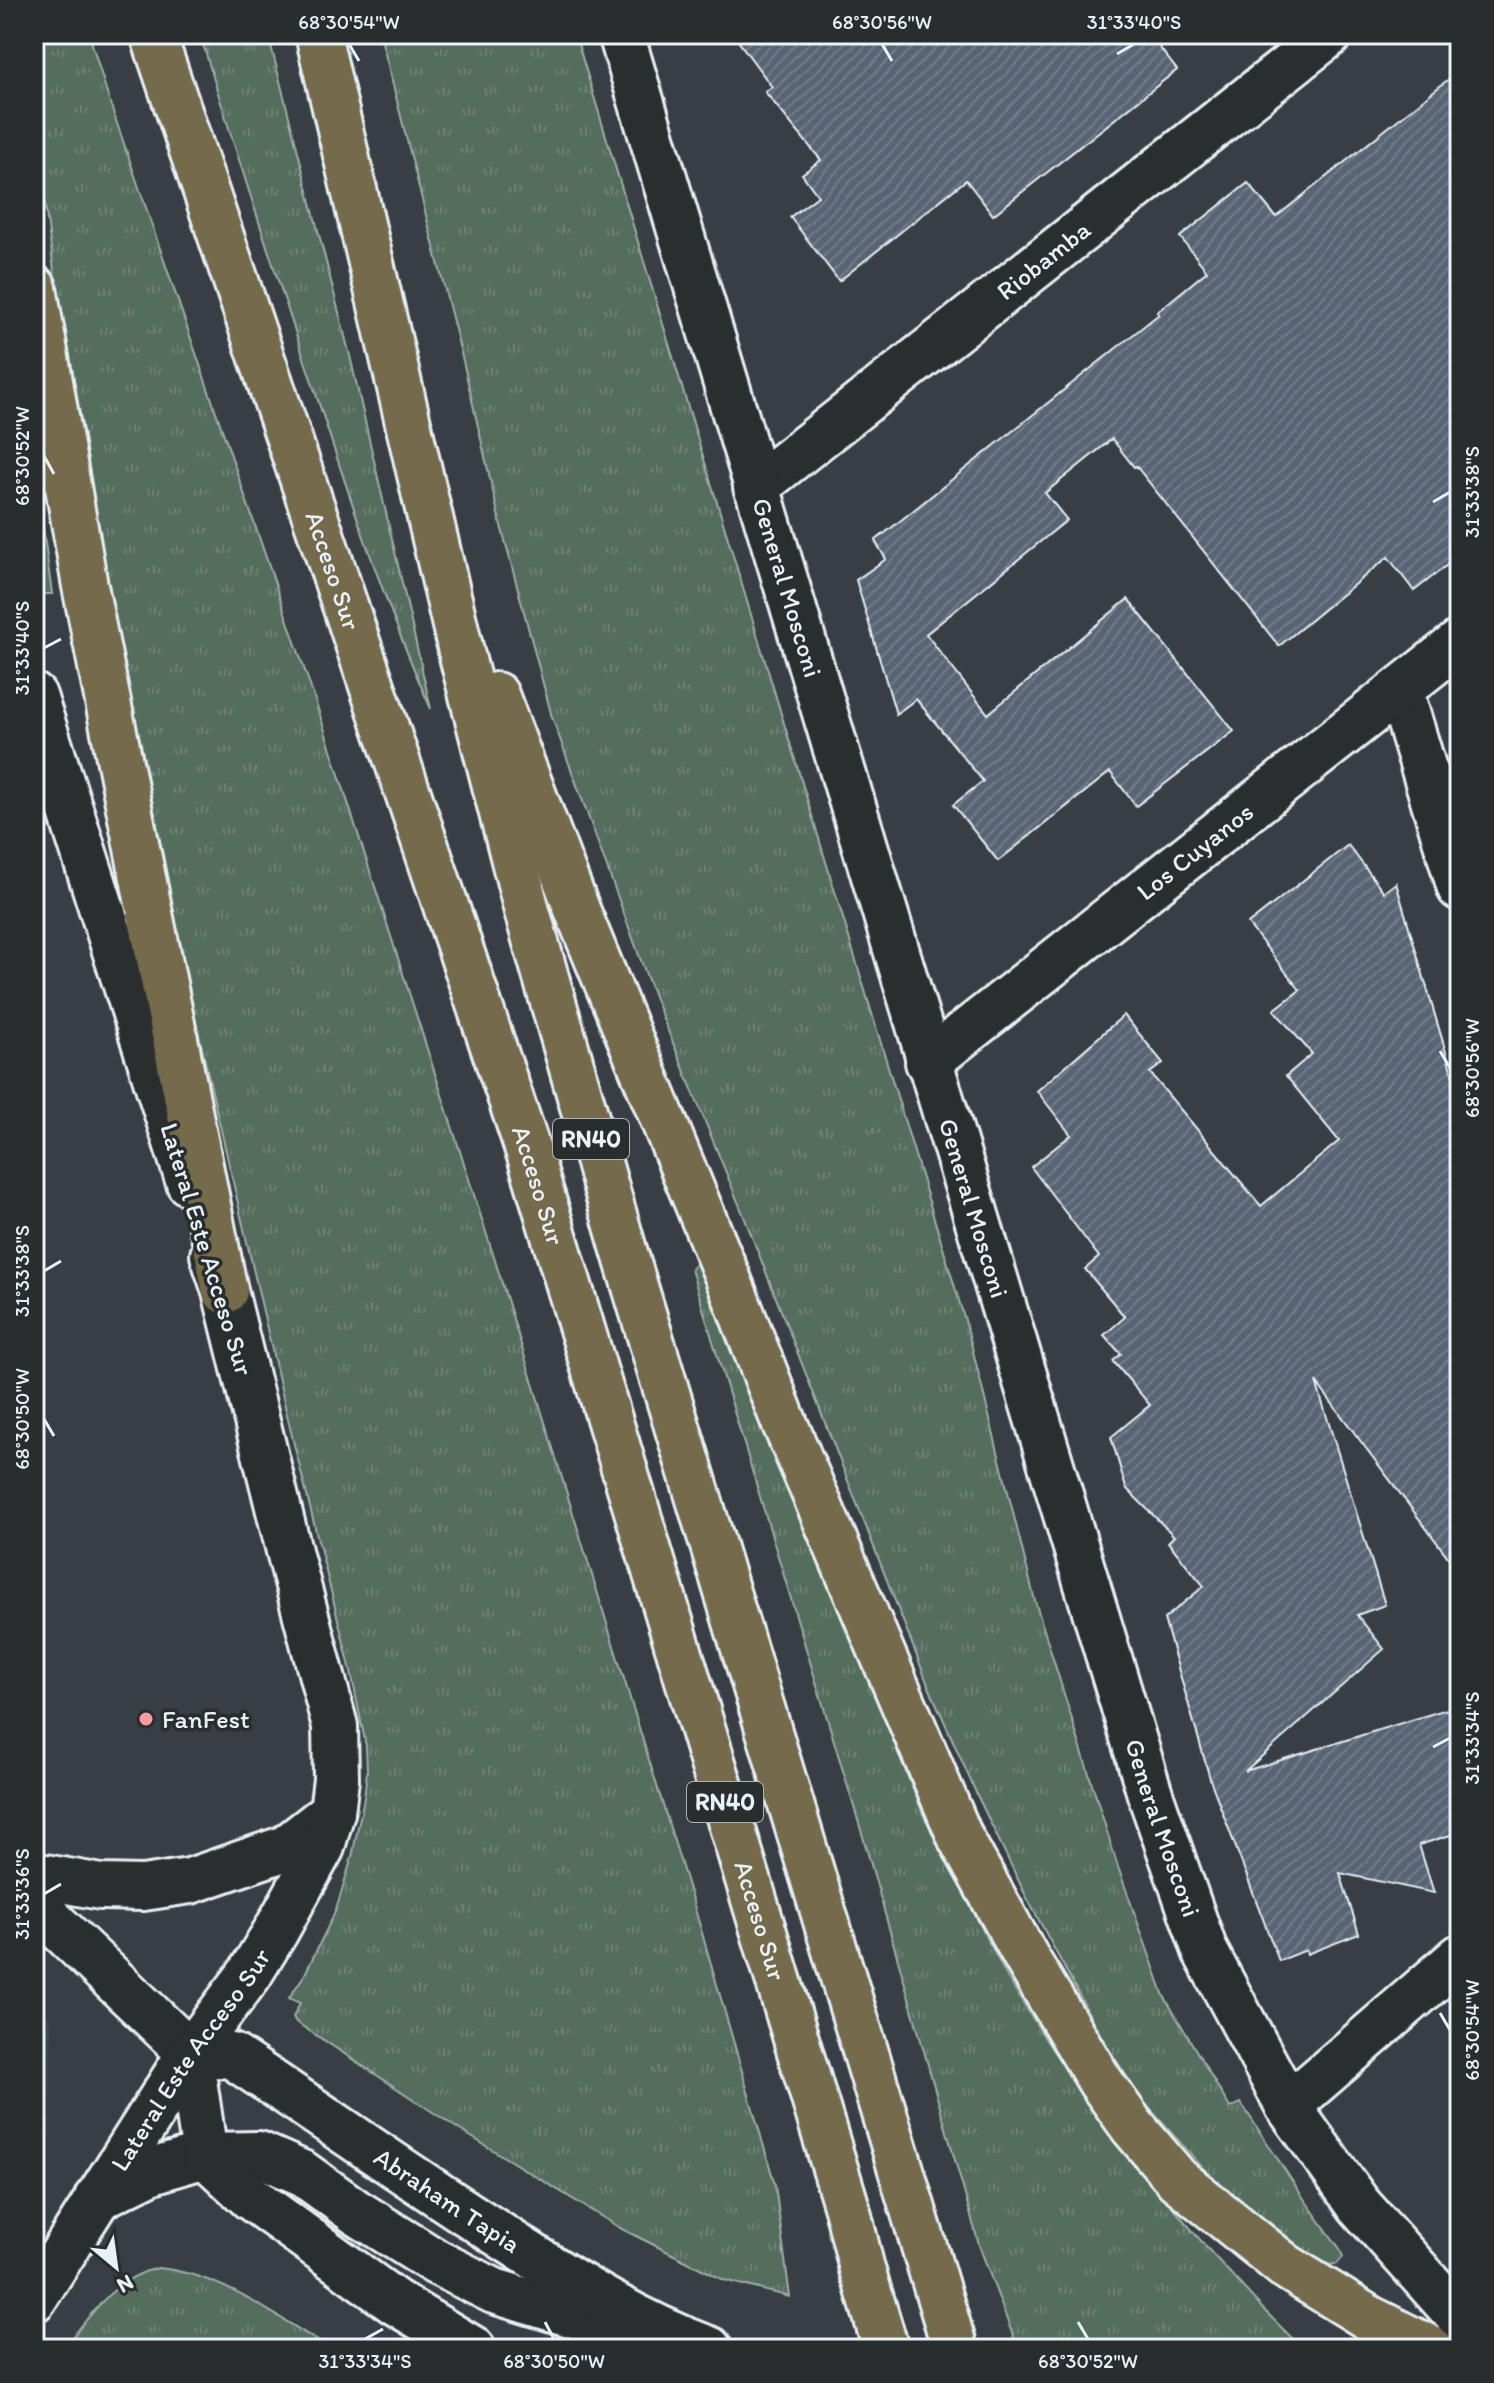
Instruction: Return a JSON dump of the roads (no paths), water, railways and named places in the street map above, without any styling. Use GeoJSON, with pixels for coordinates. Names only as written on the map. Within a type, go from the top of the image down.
{"type":"FeatureCollection","features":[{"type":"Feature","properties":{"kind":"highway","name":"Acceso Sur"},"geometry":{"type":"LineString","coordinates":[[153,34],[530,1156],[847,2208],[886,2349]]}},
{"type":"Feature","properties":{"kind":"highway","name":"RN40"},"geometry":{"type":"LineString","coordinates":[[318,34],[430,520],[500,806],[575,1084],[955,2349]]}},
{"type":"Feature","properties":{"kind":"highway"},"geometry":{"type":"LineString","coordinates":[[34,288],[85,586],[225,1291]]}},
{"type":"Feature","properties":{"kind":"highway"},"geometry":{"type":"LineString","coordinates":[[430,520],[578,912],[782,1417],[961,1839],[990,1894],[1064,2026],[1100,2081],[1132,2126],[1177,2179],[1285,2266],[1369,2318],[1431,2349]]}},
{"type":"Feature","properties":{"kind":"highway"},"geometry":{"type":"LineString","coordinates":[[862,2269],[870,2349]]}},
{"type":"Feature","properties":{"kind":"street","name":"General Mosconi"},"geometry":{"type":"LineString","coordinates":[[621,34],[1150,1794],[1205,1951],[1288,2106],[1359,2205],[1460,2318]]}},
{"type":"Feature","properties":{"kind":"street","name":"Riobamba"},"geometry":{"type":"LineString","coordinates":[[756,487],[1330,34]]}},
{"type":"Feature","properties":{"kind":"street","name":"Los Cuyanos"},"geometry":{"type":"LineString","coordinates":[[928,1062],[1460,642]]}},
{"type":"Feature","properties":{"kind":"street"},"geometry":{"type":"LineString","coordinates":[[1400,690],[1460,888]]}},
{"type":"Feature","properties":{"kind":"street","name":"Lateral Este Acceso Sur"},"geometry":{"type":"LineString","coordinates":[[34,696],[225,1291],[335,1726],[336,1779],[332,1812],[322,1847],[276,1931],[249,1975],[190,2053],[34,2299]]}},
{"type":"Feature","properties":{"kind":"street"},"geometry":{"type":"LineString","coordinates":[[34,1875],[101,1887],[143,1888],[190,1881],[286,1848],[332,1812]]}},
{"type":"Feature","properties":{"kind":"street"},"geometry":{"type":"LineString","coordinates":[[34,1904],[190,2053],[205,2155],[250,2197],[395,2302],[473,2349]]}},
{"type":"Feature","properties":{"kind":"street"},"geometry":{"type":"LineString","coordinates":[[1288,2106],[1460,1957]]}},
{"type":"Feature","properties":{"kind":"street","name":"Abraham Tapia"},"geometry":{"type":"LineString","coordinates":[[190,2053],[232,2056],[482,2224],[598,2297],[691,2342]]}},
{"type":"Feature","properties":{"kind":"street"},"geometry":{"type":"LineString","coordinates":[[97,2198],[152,2171],[205,2155],[259,2154],[302,2173],[356,2212],[436,2262],[494,2291],[593,2321],[691,2342]]}},
{"type":"Feature","properties":{"kind":"place","name":"FanFest"},"geometry":{"type":"Point","coordinates":[146,1719]}}]}
